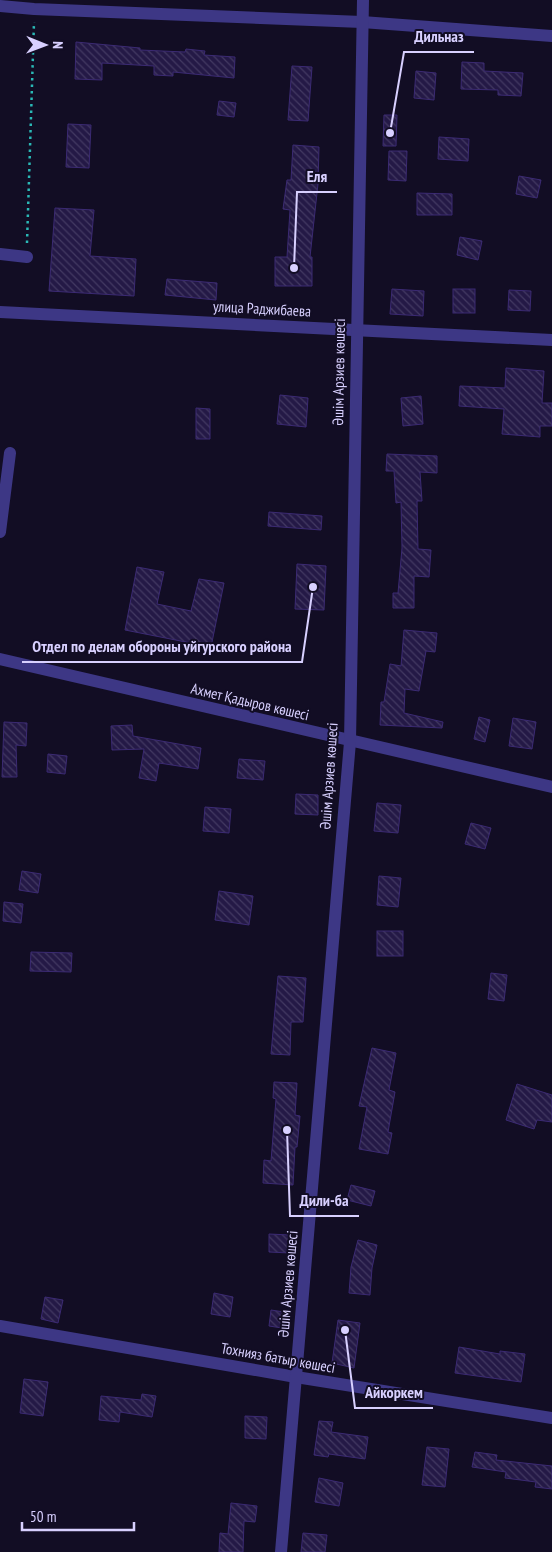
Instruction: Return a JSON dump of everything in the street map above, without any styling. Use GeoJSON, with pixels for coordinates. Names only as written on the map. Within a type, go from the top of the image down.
{"type":"FeatureCollection","features":[{"type":"Feature","properties":{"kind":"street"},"geometry":{"type":"LineString","coordinates":[[0,0],[0,15]]}},
{"type":"Feature","properties":{"kind":"street","name":"Әшім Арзиев көшесі"},"geometry":{"type":"LineString","coordinates":[[281,1552],[350,742],[363,0]]}},
{"type":"Feature","properties":{"kind":"street"},"geometry":{"type":"LineString","coordinates":[[0,6],[362,22],[552,36]]}},
{"type":"Feature","properties":{"kind":"street"},"geometry":{"type":"LineString","coordinates":[[0,254],[27,258]]}},
{"type":"Feature","properties":{"kind":"street","name":"улица Раджибаева"},"geometry":{"type":"LineString","coordinates":[[0,312],[552,340]]}},
{"type":"Feature","properties":{"kind":"street"},"geometry":{"type":"LineString","coordinates":[[0,532],[10,453]]}},
{"type":"Feature","properties":{"kind":"street","name":"Ахмет Қадыров көшесі"},"geometry":{"type":"LineString","coordinates":[[0,659],[350,742],[552,787]]}},
{"type":"Feature","properties":{"kind":"street","name":"Тохнияз батыр көшесі"},"geometry":{"type":"LineString","coordinates":[[0,1326],[296,1377],[552,1418]]}},
{"type":"Feature","properties":{"kind":"path"},"geometry":{"type":"LineString","coordinates":[[27,258],[34,9]]}},
{"type":"Feature","properties":{"kind":"building"},"geometry":{"type":"Polygon","coordinates":[[[76,42],[140,48],[140,50],[185,52],[186,49],[205,51],[204,55],[235,57],[234,78],[173,72],[173,76],[154,75],[154,66],[102,63],[102,80],[75,79],[76,42]]]}},
{"type":"Feature","properties":{"kind":"building"},"geometry":{"type":"Polygon","coordinates":[[[462,62],[484,63],[484,71],[523,73],[521,96],[498,95],[498,90],[461,89],[462,62]]]}},
{"type":"Feature","properties":{"kind":"building"},"geometry":{"type":"Polygon","coordinates":[[[292,66],[312,67],[308,121],[288,120],[292,66]]]}},
{"type":"Feature","properties":{"kind":"building"},"geometry":{"type":"Polygon","coordinates":[[[416,71],[436,73],[434,100],[414,98],[416,71]]]}},
{"type":"Feature","properties":{"kind":"building"},"geometry":{"type":"Polygon","coordinates":[[[219,101],[236,103],[234,117],[217,115],[219,101]]]}},
{"type":"Feature","properties":{"kind":"building"},"geometry":{"type":"Polygon","coordinates":[[[384,115],[397,115],[396,146],[383,146],[384,115]]]}},
{"type":"Feature","properties":{"kind":"building"},"geometry":{"type":"Polygon","coordinates":[[[68,124],[91,125],[89,168],[66,167],[68,124]]]}},
{"type":"Feature","properties":{"kind":"building"},"geometry":{"type":"Polygon","coordinates":[[[439,137],[469,139],[468,161],[438,159],[439,137]]]}},
{"type":"Feature","properties":{"kind":"building"},"geometry":{"type":"Polygon","coordinates":[[[293,145],[319,147],[318,184],[310,257],[312,257],[312,286],[275,286],[275,257],[287,257],[290,210],[283,209],[287,180],[291,180],[293,145]]]}},
{"type":"Feature","properties":{"kind":"building"},"geometry":{"type":"Polygon","coordinates":[[[389,151],[407,151],[406,181],[388,180],[389,151]]]}},
{"type":"Feature","properties":{"kind":"building"},"geometry":{"type":"Polygon","coordinates":[[[519,176],[541,180],[537,198],[516,194],[519,176]]]}},
{"type":"Feature","properties":{"kind":"building"},"geometry":{"type":"Polygon","coordinates":[[[417,193],[452,194],[452,215],[417,215],[417,193]]]}},
{"type":"Feature","properties":{"kind":"building"},"geometry":{"type":"Polygon","coordinates":[[[55,208],[94,210],[90,256],[136,259],[134,296],[49,291],[55,208]]]}},
{"type":"Feature","properties":{"kind":"building"},"geometry":{"type":"Polygon","coordinates":[[[460,237],[482,241],[478,260],[457,255],[460,237]]]}},
{"type":"Feature","properties":{"kind":"building"},"geometry":{"type":"Polygon","coordinates":[[[167,279],[217,283],[216,300],[165,295],[167,279]]]}},
{"type":"Feature","properties":{"kind":"building"},"geometry":{"type":"Polygon","coordinates":[[[392,289],[424,291],[423,316],[390,314],[392,289]]]}},
{"type":"Feature","properties":{"kind":"building"},"geometry":{"type":"Polygon","coordinates":[[[453,289],[475,289],[475,313],[453,313],[453,289]]]}},
{"type":"Feature","properties":{"kind":"building"},"geometry":{"type":"Polygon","coordinates":[[[509,290],[531,291],[530,311],[508,310],[509,290]]]}},
{"type":"Feature","properties":{"kind":"building"},"geometry":{"type":"Polygon","coordinates":[[[506,368],[544,371],[542,403],[552,403],[552,426],[540,426],[540,437],[502,434],[504,409],[459,406],[460,386],[505,388],[506,368]]]}},
{"type":"Feature","properties":{"kind":"building"},"geometry":{"type":"Polygon","coordinates":[[[280,395],[308,398],[306,427],[277,424],[280,395]]]}},
{"type":"Feature","properties":{"kind":"building"},"geometry":{"type":"Polygon","coordinates":[[[421,396],[423,424],[403,426],[401,398],[421,396]]]}},
{"type":"Feature","properties":{"kind":"building"},"geometry":{"type":"Polygon","coordinates":[[[196,408],[210,409],[210,439],[196,439],[196,408]]]}},
{"type":"Feature","properties":{"kind":"building"},"geometry":{"type":"Polygon","coordinates":[[[387,454],[437,456],[437,473],[420,472],[422,501],[417,501],[418,549],[431,550],[429,577],[414,576],[414,608],[393,608],[393,593],[398,593],[402,548],[401,502],[396,503],[394,471],[386,471],[387,454]]]}},
{"type":"Feature","properties":{"kind":"building"},"geometry":{"type":"Polygon","coordinates":[[[269,512],[322,516],[321,530],[268,526],[269,512]]]}},
{"type":"Feature","properties":{"kind":"building"},"geometry":{"type":"Polygon","coordinates":[[[297,564],[326,566],[324,610],[295,609],[297,564]]]}},
{"type":"Feature","properties":{"kind":"building"},"geometry":{"type":"Polygon","coordinates":[[[137,567],[164,572],[157,604],[191,611],[199,579],[224,583],[211,647],[125,630],[137,567]]]}},
{"type":"Feature","properties":{"kind":"building"},"geometry":{"type":"Polygon","coordinates":[[[404,630],[437,633],[435,652],[426,651],[419,691],[405,689],[404,713],[443,722],[442,728],[380,725],[381,702],[384,702],[390,664],[401,666],[404,630]]]}},
{"type":"Feature","properties":{"kind":"building"},"geometry":{"type":"Polygon","coordinates":[[[479,717],[490,720],[485,742],[474,739],[479,717]]]}},
{"type":"Feature","properties":{"kind":"building"},"geometry":{"type":"Polygon","coordinates":[[[513,718],[536,722],[532,749],[509,746],[513,718]]]}},
{"type":"Feature","properties":{"kind":"building"},"geometry":{"type":"Polygon","coordinates":[[[4,722],[27,723],[26,746],[16,745],[17,777],[2,777],[4,722]]]}},
{"type":"Feature","properties":{"kind":"building"},"geometry":{"type":"Polygon","coordinates":[[[132,725],[133,736],[201,748],[198,769],[159,763],[156,781],[139,778],[144,749],[112,750],[111,726],[132,725]]]}},
{"type":"Feature","properties":{"kind":"building"},"geometry":{"type":"Polygon","coordinates":[[[48,754],[67,756],[65,774],[47,772],[48,754]]]}},
{"type":"Feature","properties":{"kind":"building"},"geometry":{"type":"Polygon","coordinates":[[[239,759],[265,761],[263,780],[237,778],[239,759]]]}},
{"type":"Feature","properties":{"kind":"building"},"geometry":{"type":"Polygon","coordinates":[[[296,794],[318,795],[318,815],[295,814],[296,794]]]}},
{"type":"Feature","properties":{"kind":"building"},"geometry":{"type":"Polygon","coordinates":[[[377,803],[401,805],[398,833],[374,831],[377,803]]]}},
{"type":"Feature","properties":{"kind":"building"},"geometry":{"type":"Polygon","coordinates":[[[205,807],[231,809],[229,833],[203,831],[205,807]]]}},
{"type":"Feature","properties":{"kind":"building"},"geometry":{"type":"Polygon","coordinates":[[[471,823],[491,828],[485,849],[465,844],[471,823]]]}},
{"type":"Feature","properties":{"kind":"building"},"geometry":{"type":"Polygon","coordinates":[[[22,871],[41,874],[38,893],[19,890],[22,871]]]}},
{"type":"Feature","properties":{"kind":"building"},"geometry":{"type":"Polygon","coordinates":[[[379,876],[401,878],[398,907],[377,905],[379,876]]]}},
{"type":"Feature","properties":{"kind":"building"},"geometry":{"type":"Polygon","coordinates":[[[219,891],[253,896],[249,925],[215,920],[219,891]]]}},
{"type":"Feature","properties":{"kind":"building"},"geometry":{"type":"Polygon","coordinates":[[[4,902],[23,904],[21,923],[3,921],[4,902]]]}},
{"type":"Feature","properties":{"kind":"building"},"geometry":{"type":"Polygon","coordinates":[[[377,931],[403,931],[403,956],[377,956],[377,931]]]}},
{"type":"Feature","properties":{"kind":"building"},"geometry":{"type":"Polygon","coordinates":[[[31,952],[72,953],[71,972],[30,971],[31,952]]]}},
{"type":"Feature","properties":{"kind":"building"},"geometry":{"type":"Polygon","coordinates":[[[491,973],[507,975],[504,1001],[488,999],[491,973]]]}},
{"type":"Feature","properties":{"kind":"building"},"geometry":{"type":"Polygon","coordinates":[[[278,976],[306,978],[303,1022],[291,1022],[290,1055],[271,1054],[278,976]]]}},
{"type":"Feature","properties":{"kind":"building"},"geometry":{"type":"Polygon","coordinates":[[[372,1048],[396,1053],[389,1090],[395,1092],[388,1132],[392,1133],[388,1154],[359,1149],[367,1107],[359,1106],[372,1048]]]}},
{"type":"Feature","properties":{"kind":"building"},"geometry":{"type":"Polygon","coordinates":[[[274,1082],[297,1083],[295,1115],[300,1116],[297,1147],[295,1147],[293,1185],[263,1183],[264,1160],[271,1161],[276,1099],[273,1098],[274,1082]]]}},
{"type":"Feature","properties":{"kind":"building"},"geometry":{"type":"Polygon","coordinates":[[[517,1084],[552,1095],[552,1122],[537,1120],[534,1129],[506,1120],[517,1084]]]}},
{"type":"Feature","properties":{"kind":"building"},"geometry":{"type":"Polygon","coordinates":[[[351,1185],[375,1191],[371,1206],[347,1200],[351,1185]]]}},
{"type":"Feature","properties":{"kind":"building"},"geometry":{"type":"Polygon","coordinates":[[[269,1234],[290,1235],[290,1253],[269,1252],[269,1234]]]}},
{"type":"Feature","properties":{"kind":"building"},"geometry":{"type":"Polygon","coordinates":[[[358,1240],[377,1245],[372,1268],[370,1295],[349,1293],[351,1267],[358,1240]]]}},
{"type":"Feature","properties":{"kind":"building"},"geometry":{"type":"Polygon","coordinates":[[[214,1293],[233,1297],[230,1317],[211,1314],[214,1293]]]}},
{"type":"Feature","properties":{"kind":"building"},"geometry":{"type":"Polygon","coordinates":[[[45,1297],[63,1300],[58,1323],[41,1319],[45,1297]]]}},
{"type":"Feature","properties":{"kind":"building"},"geometry":{"type":"Polygon","coordinates":[[[271,1310],[284,1312],[282,1328],[269,1326],[271,1310]]]}},
{"type":"Feature","properties":{"kind":"building"},"geometry":{"type":"Polygon","coordinates":[[[338,1320],[360,1323],[354,1368],[332,1363],[338,1320]]]}},
{"type":"Feature","properties":{"kind":"building"},"geometry":{"type":"Polygon","coordinates":[[[459,1347],[500,1354],[500,1351],[525,1354],[521,1382],[455,1373],[459,1347]]]}},
{"type":"Feature","properties":{"kind":"building"},"geometry":{"type":"Polygon","coordinates":[[[24,1379],[48,1382],[43,1416],[20,1413],[24,1379]]]}},
{"type":"Feature","properties":{"kind":"building"},"geometry":{"type":"Polygon","coordinates":[[[142,1394],[156,1396],[152,1417],[120,1412],[119,1422],[99,1420],[101,1396],[141,1400],[142,1394]]]}},
{"type":"Feature","properties":{"kind":"building"},"geometry":{"type":"Polygon","coordinates":[[[245,1416],[267,1417],[266,1439],[245,1438],[245,1416]]]}},
{"type":"Feature","properties":{"kind":"building"},"geometry":{"type":"Polygon","coordinates":[[[319,1421],[333,1422],[331,1432],[368,1437],[365,1459],[329,1454],[328,1457],[314,1455],[319,1421]]]}},
{"type":"Feature","properties":{"kind":"building"},"geometry":{"type":"Polygon","coordinates":[[[427,1447],[449,1449],[445,1487],[422,1485],[427,1447]]]}},
{"type":"Feature","properties":{"kind":"building"},"geometry":{"type":"Polygon","coordinates":[[[475,1452],[497,1455],[496,1460],[552,1466],[552,1489],[535,1487],[536,1482],[505,1478],[506,1472],[472,1467],[475,1452]]]}},
{"type":"Feature","properties":{"kind":"building"},"geometry":{"type":"Polygon","coordinates":[[[319,1478],[343,1483],[339,1506],[315,1502],[319,1478]]]}},
{"type":"Feature","properties":{"kind":"building"},"geometry":{"type":"Polygon","coordinates":[[[231,1503],[257,1506],[255,1522],[244,1521],[243,1552],[219,1552],[220,1533],[228,1534],[231,1503]]]}},
{"type":"Feature","properties":{"kind":"building"},"geometry":{"type":"Polygon","coordinates":[[[303,1533],[327,1535],[325,1552],[301,1552],[303,1533]]]}},
{"type":"Feature","properties":{"kind":"place","name":"Дильназ"},"geometry":{"type":"Point","coordinates":[390,133]}},
{"type":"Feature","properties":{"kind":"place","name":"Еля"},"geometry":{"type":"Point","coordinates":[294,268]}},
{"type":"Feature","properties":{"kind":"place","name":"Отдел по делам обороны уйгурского района"},"geometry":{"type":"Point","coordinates":[313,587]}},
{"type":"Feature","properties":{"kind":"place","name":"Дили-ба"},"geometry":{"type":"Point","coordinates":[287,1130]}},
{"type":"Feature","properties":{"kind":"place","name":"Айкоркем"},"geometry":{"type":"Point","coordinates":[345,1330]}}]}
